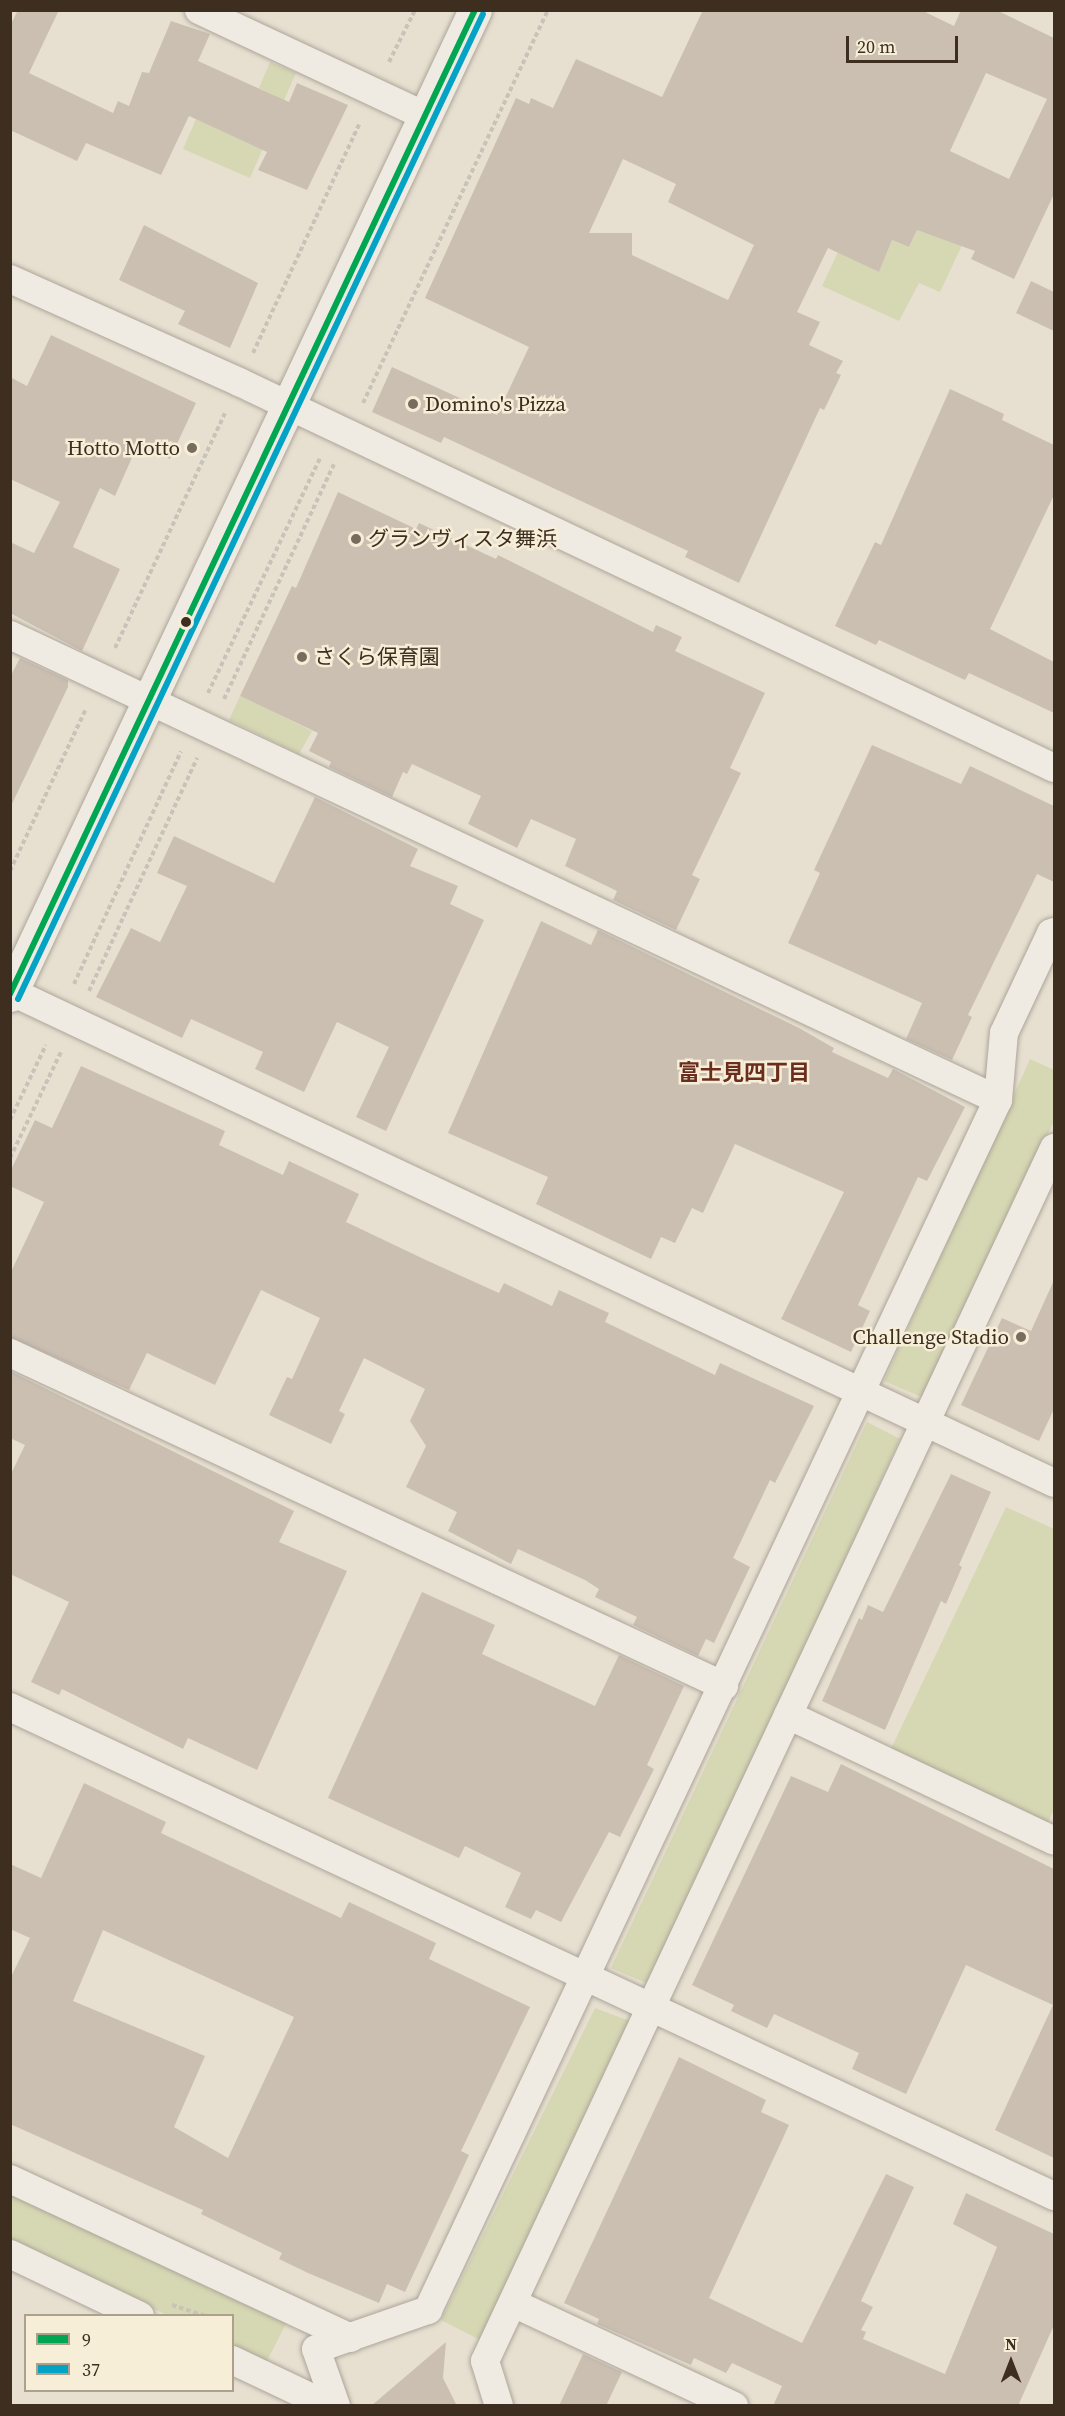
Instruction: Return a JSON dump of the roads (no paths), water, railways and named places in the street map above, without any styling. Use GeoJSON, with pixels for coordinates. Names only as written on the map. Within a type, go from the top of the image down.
{"type":"FeatureCollection","features":[{"type":"Feature","properties":{"kind":"street"},"geometry":{"type":"LineString","coordinates":[[199,10],[425,116]]}},
{"type":"Feature","properties":{"kind":"street"},"geometry":{"type":"LineString","coordinates":[[475,10],[11,992],[1054,1483]]}},
{"type":"Feature","properties":{"kind":"street"},"geometry":{"type":"LineString","coordinates":[[10,279],[288,405],[1054,768]]}},
{"type":"Feature","properties":{"kind":"street"},"geometry":{"type":"LineString","coordinates":[[10,635],[998,1100]]}},
{"type":"Feature","properties":{"kind":"street"},"geometry":{"type":"LineString","coordinates":[[336,2406],[316,2349],[428,2310],[724,1686],[998,1100],[1004,1033],[1051,933],[1054,932]]}},
{"type":"Feature","properties":{"kind":"street"},"geometry":{"type":"LineString","coordinates":[[499,2406],[485,2361],[1054,1148]]}},
{"type":"Feature","properties":{"kind":"street"},"geometry":{"type":"LineString","coordinates":[[10,1353],[724,1686]]}},
{"type":"Feature","properties":{"kind":"street"},"geometry":{"type":"LineString","coordinates":[[10,1707],[1054,2196]]}},
{"type":"Feature","properties":{"kind":"street"},"geometry":{"type":"LineString","coordinates":[[788,1715],[1054,1841]]}},
{"type":"Feature","properties":{"kind":"street"},"geometry":{"type":"LineString","coordinates":[[10,2179],[351,2338]]}},
{"type":"Feature","properties":{"kind":"street"},"geometry":{"type":"LineString","coordinates":[[10,2254],[136,2314]]}},
{"type":"Feature","properties":{"kind":"street"},"geometry":{"type":"LineString","coordinates":[[513,2303],[734,2406]]}},
{"type":"Feature","properties":{"kind":"street"},"geometry":{"type":"LineString","coordinates":[[234,2361],[329,2406]]}},
{"type":"Feature","properties":{"kind":"place","name":"Domino's Pizza"},"geometry":{"type":"Point","coordinates":[413,404]}},
{"type":"Feature","properties":{"kind":"place","name":"Hotto Motto"},"geometry":{"type":"Point","coordinates":[192,448]}},
{"type":"Feature","properties":{"kind":"place","name":"グランヴィスタ舞浜"},"geometry":{"type":"Point","coordinates":[356,539]}},
{"type":"Feature","properties":{"kind":"place","name":"さくら保育園"},"geometry":{"type":"Point","coordinates":[302,657]}},
{"type":"Feature","properties":{"kind":"place","name":"Challenge Stadio"},"geometry":{"type":"Point","coordinates":[1021,1337]}},
{"type":"Feature","properties":{"kind":"district","name":"富士見四丁目"},"geometry":{"type":"Point","coordinates":[744,1073]}}]}
